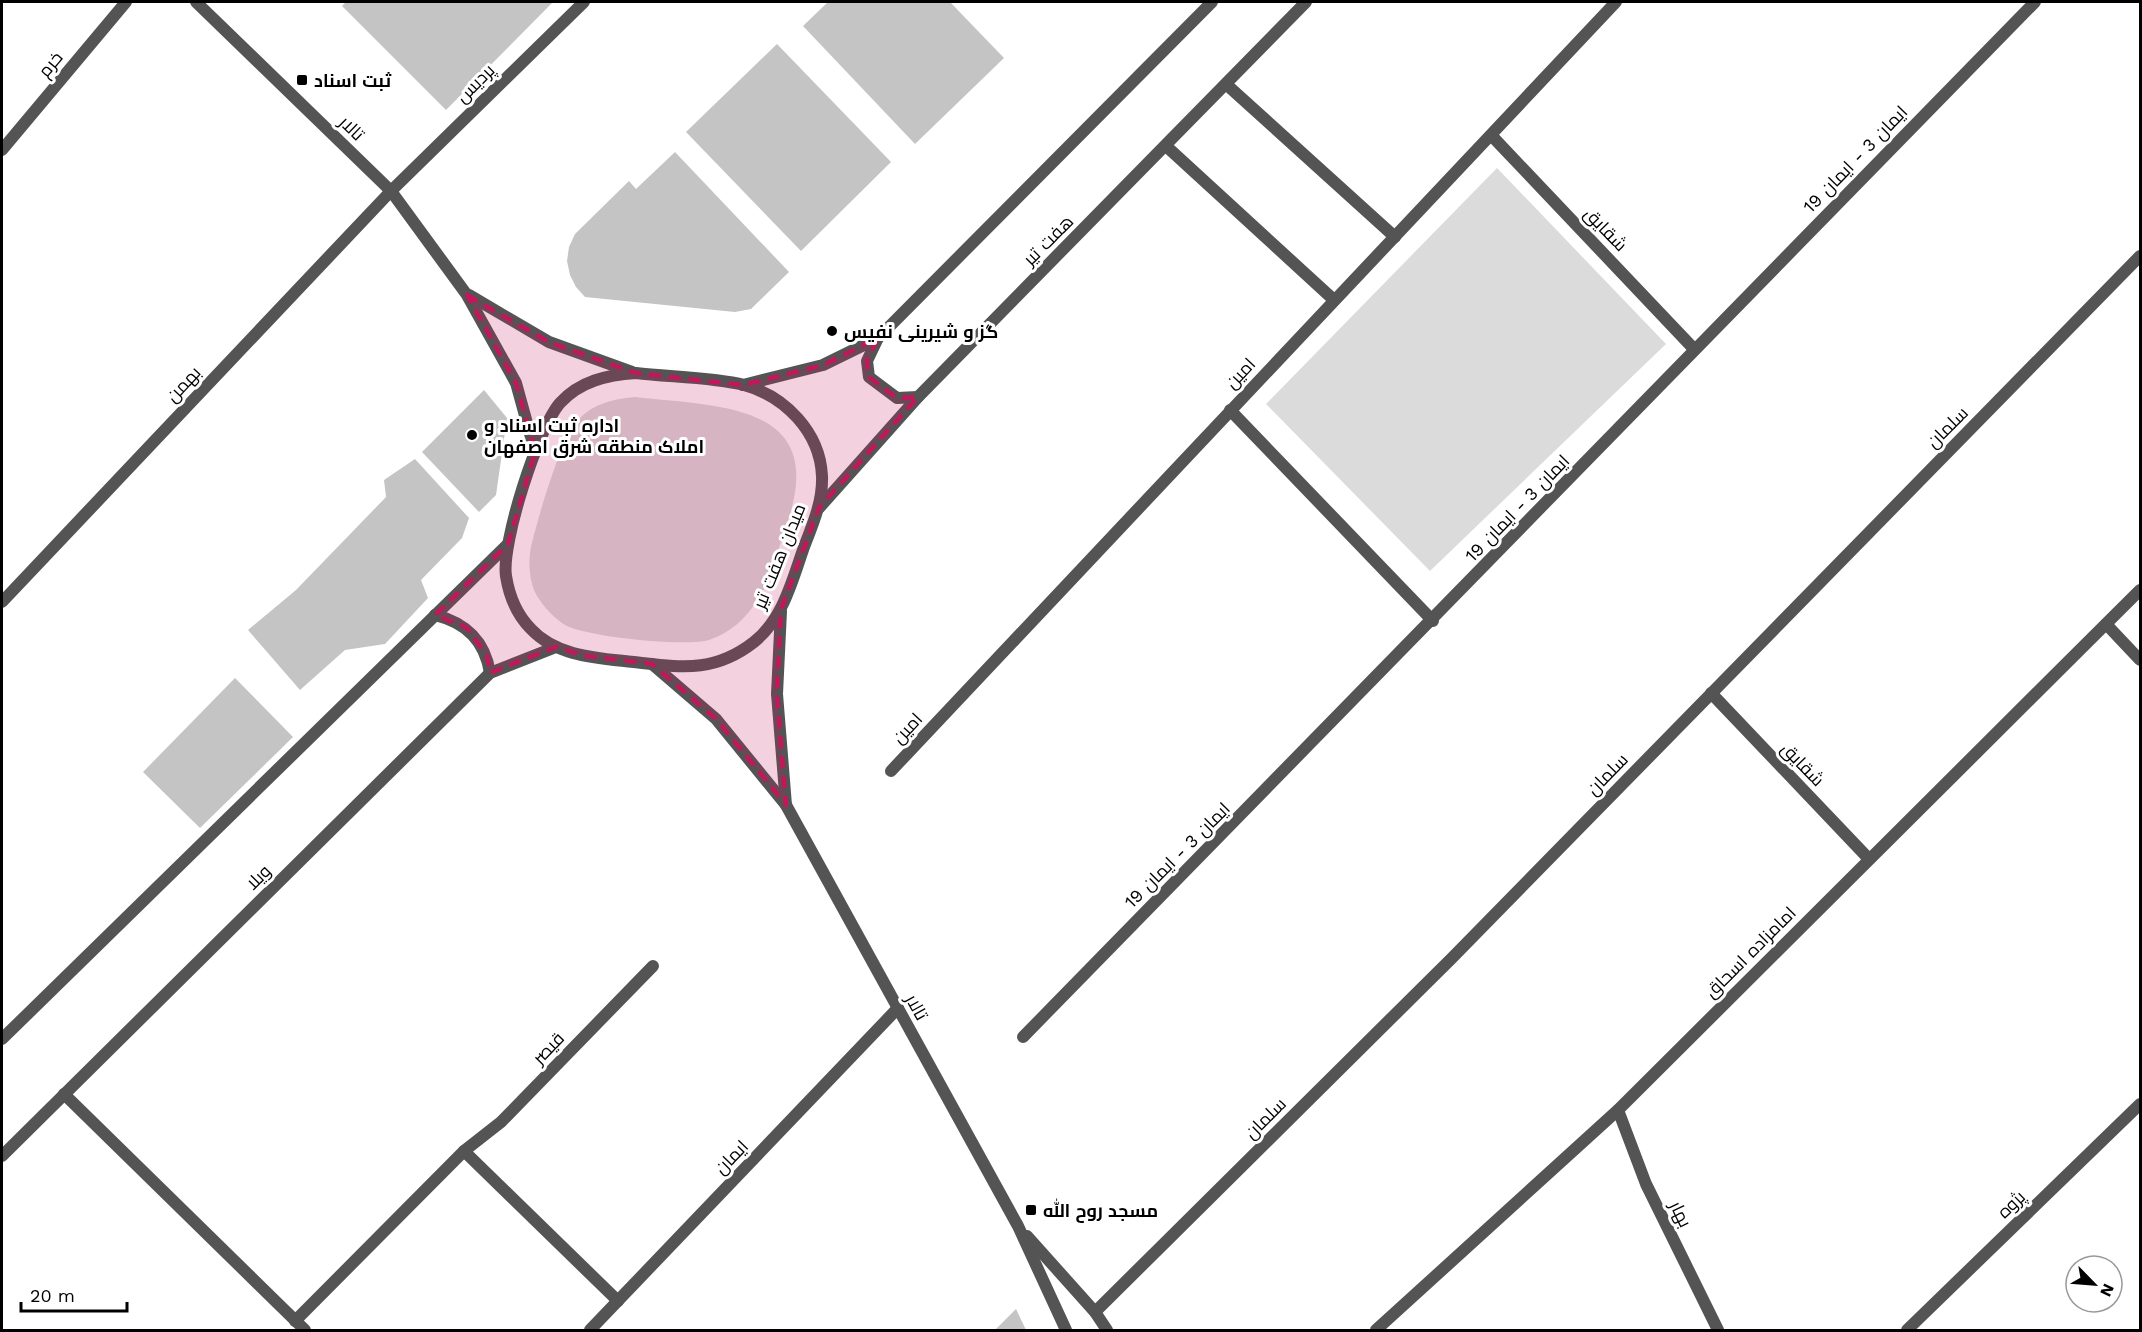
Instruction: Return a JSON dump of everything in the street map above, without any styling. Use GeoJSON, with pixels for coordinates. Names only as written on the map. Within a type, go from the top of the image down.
{"type":"FeatureCollection","features":[{"type":"Feature","properties":{"kind":"street","name":"خرم"},"geometry":{"type":"LineString","coordinates":[[2,150],[126,2]]}},
{"type":"Feature","properties":{"kind":"street","name":"تالار"},"geometry":{"type":"LineString","coordinates":[[196,2],[391,191],[467,294],[516,383],[535,452]]}},
{"type":"Feature","properties":{"kind":"street","name":"پردیس"},"geometry":{"type":"LineString","coordinates":[[391,191],[584,2]]}},
{"type":"Feature","properties":{"kind":"street"},"geometry":{"type":"LineString","coordinates":[[743,385],[823,365],[878,338],[1212,2]]}},
{"type":"Feature","properties":{"kind":"street","name":"هفت تیر"},"geometry":{"type":"LineString","coordinates":[[819,508],[918,397],[1227,85],[1306,2]]}},
{"type":"Feature","properties":{"kind":"street","name":"امین"},"geometry":{"type":"LineString","coordinates":[[891,771],[1616,2]]}},
{"type":"Feature","properties":{"kind":"street","name":"ایمان 3 - ایمان 19"},"geometry":{"type":"LineString","coordinates":[[1023,1037],[1433,621],[1694,349],[2035,2]]}},
{"type":"Feature","properties":{"kind":"street"},"geometry":{"type":"LineString","coordinates":[[1227,85],[1395,237]]}},
{"type":"Feature","properties":{"kind":"street","name":"شقایق"},"geometry":{"type":"LineString","coordinates":[[1491,135],[1694,349]]}},
{"type":"Feature","properties":{"kind":"street"},"geometry":{"type":"LineString","coordinates":[[1166,146],[1334,300]]}},
{"type":"Feature","properties":{"kind":"street","name":"بهمن"},"geometry":{"type":"LineString","coordinates":[[2,602],[391,191]]}},
{"type":"Feature","properties":{"kind":"street","name":"سلمان"},"geometry":{"type":"LineString","coordinates":[[1095,1312],[1444,966],[2140,256]]}},
{"type":"Feature","properties":{"kind":"street","name":"تالار"},"geometry":{"type":"LineString","coordinates":[[467,294],[549,342],[636,373]]}},
{"type":"Feature","properties":{"kind":"street"},"geometry":{"type":"LineString","coordinates":[[878,338],[867,361],[869,376],[897,398],[918,397]]}},
{"type":"Feature","properties":{"kind":"street","name":"میدان هفت تیر"},"geometry":{"type":"LineString","coordinates":[[636,373],[743,385],[773,396],[798,417],[815,444],[822,475],[819,508],[781,610],[764,634],[741,652],[715,664],[686,668],[585,656],[556,647],[531,629],[514,604],[506,574],[508,543],[544,426],[560,403],[582,386],[599,379],[636,373]]}},
{"type":"Feature","properties":{"kind":"street"},"geometry":{"type":"LineString","coordinates":[[1230,410],[1433,621]]}},
{"type":"Feature","properties":{"kind":"street"},"geometry":{"type":"LineString","coordinates":[[2,1040],[508,543]]}},
{"type":"Feature","properties":{"kind":"street","name":"امامزاده اسحاق"},"geometry":{"type":"LineString","coordinates":[[1376,1330],[1618,1110],[2140,590]]}},
{"type":"Feature","properties":{"kind":"street","name":"تالار"},"geometry":{"type":"LineString","coordinates":[[781,610],[777,694],[786,805]]}},
{"type":"Feature","properties":{"kind":"street"},"geometry":{"type":"LineString","coordinates":[[435,615],[452,619],[467,628],[479,640],[487,656],[490,673]]}},
{"type":"Feature","properties":{"kind":"street"},"geometry":{"type":"LineString","coordinates":[[2106,624],[2140,660]]}},
{"type":"Feature","properties":{"kind":"street","name":"ویلا"},"geometry":{"type":"LineString","coordinates":[[2,1156],[490,673],[556,647]]}},
{"type":"Feature","properties":{"kind":"street","name":"تالار"},"geometry":{"type":"LineString","coordinates":[[652,664],[716,719],[786,805],[1018,1226],[1066,1330]]}},
{"type":"Feature","properties":{"kind":"street","name":"شقایق"},"geometry":{"type":"LineString","coordinates":[[1711,693],[1869,859]]}},
{"type":"Feature","properties":{"kind":"street","name":"قیصر"},"geometry":{"type":"LineString","coordinates":[[295,1321],[464,1151],[501,1122],[653,966]]}},
{"type":"Feature","properties":{"kind":"street","name":"ایمان"},"geometry":{"type":"LineString","coordinates":[[590,1330],[898,1008]]}},
{"type":"Feature","properties":{"kind":"street"},"geometry":{"type":"LineString","coordinates":[[64,1094],[305,1330]]}},
{"type":"Feature","properties":{"kind":"street","name":"پژوه"},"geometry":{"type":"LineString","coordinates":[[1907,1330],[2140,1104]]}},
{"type":"Feature","properties":{"kind":"street","name":"بهار"},"geometry":{"type":"LineString","coordinates":[[1618,1110],[1646,1184],[1718,1330]]}},
{"type":"Feature","properties":{"kind":"street"},"geometry":{"type":"LineString","coordinates":[[464,1151],[618,1301]]}},
{"type":"Feature","properties":{"kind":"street","name":"تالار"},"geometry":{"type":"LineString","coordinates":[[1018,1226],[1095,1312],[1107,1330]]}},
{"type":"Feature","properties":{"kind":"highlighted area"},"geometry":{"type":"Polygon","coordinates":[[[467,295],[549,342],[636,373],[743,385],[823,365],[878,338],[867,361],[869,377],[897,398],[918,397],[819,508],[781,610],[777,694],[786,805],[716,719],[652,664],[585,656],[556,647],[490,673],[487,656],[467,628],[435,615],[508,544],[535,452],[516,383],[467,295]]]}},
{"type":"Feature","properties":{"kind":"shaded area"},"geometry":{"type":"Polygon","coordinates":[[[1497,168],[1666,344],[1430,571],[1266,404],[1497,168]]]}},
{"type":"Feature","properties":{"kind":"shaded area"},"geometry":{"type":"Polygon","coordinates":[[[635,397],[702,404],[734,410],[761,420],[781,434],[794,457],[796,488],[766,585],[757,601],[742,619],[724,633],[709,640],[659,641],[614,637],[576,629],[565,625],[550,612],[537,596],[532,585],[530,559],[534,535],[550,480],[571,429],[584,414],[598,406],[635,397]]]}},
{"type":"Feature","properties":{"kind":"building"},"geometry":{"type":"Polygon","coordinates":[[[346,2],[553,2],[446,110],[342,6],[346,2]]]}},
{"type":"Feature","properties":{"kind":"building"},"geometry":{"type":"Polygon","coordinates":[[[828,2],[950,2],[1004,58],[915,144],[803,26],[828,2]]]}},
{"type":"Feature","properties":{"kind":"building"},"geometry":{"type":"Polygon","coordinates":[[[777,44],[891,162],[801,251],[686,132],[777,44]]]}},
{"type":"Feature","properties":{"kind":"building"},"geometry":{"type":"Polygon","coordinates":[[[675,152],[789,272],[751,309],[735,312],[585,297],[576,287],[570,275],[567,261],[569,247],[575,234],[629,181],[636,189],[675,152]]]}},
{"type":"Feature","properties":{"kind":"building","name":"اداره ثبت اسناد و املاک منطقه شرق اصفهان"},"geometry":{"type":"Polygon","coordinates":[[[484,390],[507,418],[496,495],[479,512],[422,452],[484,390]]]}},
{"type":"Feature","properties":{"kind":"building"},"geometry":{"type":"Polygon","coordinates":[[[415,459],[469,518],[462,538],[421,580],[428,598],[385,644],[345,650],[300,690],[248,630],[296,590],[386,497],[384,480],[415,459]]]}},
{"type":"Feature","properties":{"kind":"building"},"geometry":{"type":"Polygon","coordinates":[[[235,678],[293,737],[200,828],[143,772],[235,678]]]}},
{"type":"Feature","properties":{"kind":"building"},"geometry":{"type":"Polygon","coordinates":[[[1016,1309],[1026,1330],[995,1330],[1016,1309]]]}},
{"type":"Feature","properties":{"kind":"place","name":"ثبت اسناد"},"geometry":{"type":"Point","coordinates":[302,80]}},
{"type":"Feature","properties":{"kind":"place","name":"گز و شیرینی نفیس"},"geometry":{"type":"Point","coordinates":[832,331]}},
{"type":"Feature","properties":{"kind":"place","name":"اداره ثبت اسناد و املاک منطقه شرق اصفهان"},"geometry":{"type":"Point","coordinates":[472,435]}},
{"type":"Feature","properties":{"kind":"place","name":"مسجد روح الله"},"geometry":{"type":"Point","coordinates":[1031,1210]}}]}
